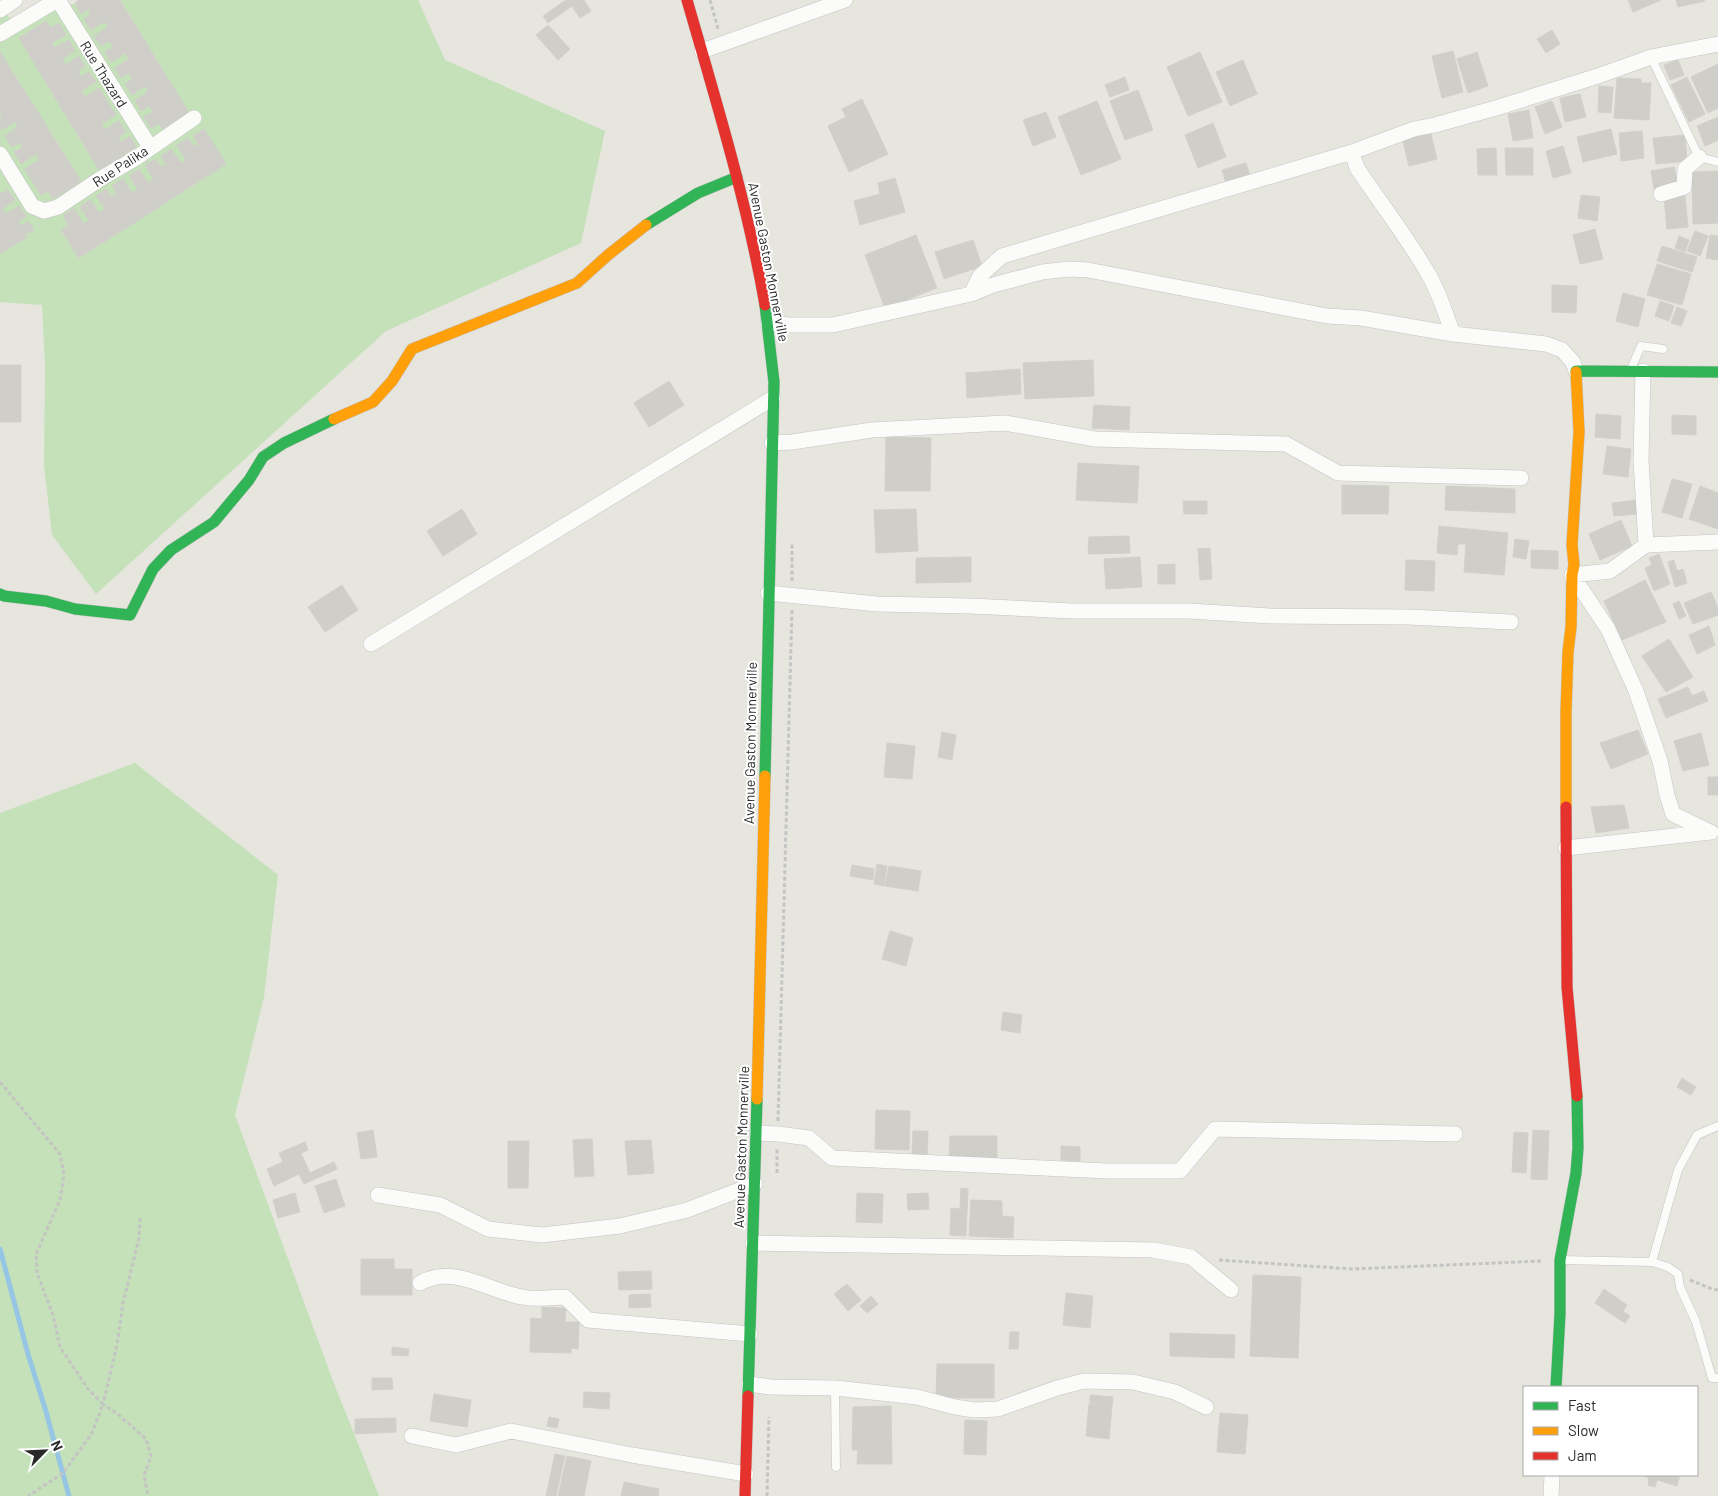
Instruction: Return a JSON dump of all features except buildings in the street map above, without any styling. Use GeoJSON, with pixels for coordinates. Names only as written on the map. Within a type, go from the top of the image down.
{"type":"FeatureCollection","features":[{"type":"Feature","properties":{"kind":"street"},"geometry":{"type":"LineString","coordinates":[[0,10],[15,0]]}},
{"type":"Feature","properties":{"kind":"street"},"geometry":{"type":"LineString","coordinates":[[0,34],[58,0]]}},
{"type":"Feature","properties":{"kind":"street","name":"Rue Thazard"},"geometry":{"type":"LineString","coordinates":[[58,0],[150,147]]}},
{"type":"Feature","properties":{"kind":"street","name":"Avenue Gaston Monnerville"},"geometry":{"type":"LineString","coordinates":[[687,0],[737,177],[768,323],[774,382],[772,398],[757,1133],[745,1496]]}},
{"type":"Feature","properties":{"kind":"street"},"geometry":{"type":"LineString","coordinates":[[702,51],[845,0]]}},
{"type":"Feature","properties":{"kind":"street"},"geometry":{"type":"LineString","coordinates":[[971,294],[980,276],[1002,256],[1352,152],[1414,129],[1496,108],[1651,57],[1718,44]]}},
{"type":"Feature","properties":{"kind":"street","name":"Rue Palika"},"geometry":{"type":"LineString","coordinates":[[0,154],[32,206],[44,211],[58,207],[136,158],[194,118]]}},
{"type":"Feature","properties":{"kind":"street"},"geometry":{"type":"LineString","coordinates":[[1352,152],[1357,168],[1417,255],[1430,278],[1454,334]]}},
{"type":"Feature","properties":{"kind":"street"},"geometry":{"type":"LineString","coordinates":[[1661,194],[1684,187],[1685,169],[1699,157]]}},
{"type":"Feature","properties":{"kind":"street"},"geometry":{"type":"LineString","coordinates":[[0,594],[46,601],[75,609],[130,615],[153,569],[170,550],[214,522],[249,480],[263,458],[284,443],[311,429],[373,402],[392,381],[412,349],[577,283],[608,255],[653,220],[698,192],[737,177]]}},
{"type":"Feature","properties":{"kind":"street"},"geometry":{"type":"LineString","coordinates":[[768,323],[834,325],[971,294],[993,285],[1042,272],[1078,269],[1320,314],[1361,318],[1454,334],[1546,344],[1562,350],[1573,362],[1576,371],[1580,432],[1572,545],[1574,565],[1566,712],[1566,987],[1576,1076],[1578,1148],[1576,1173],[1560,1260],[1556,1386]]}},
{"type":"Feature","properties":{"kind":"street"},"geometry":{"type":"LineString","coordinates":[[1576,371],[1718,372]]}},
{"type":"Feature","properties":{"kind":"street"},"geometry":{"type":"LineString","coordinates":[[1636,371],[1646,545]]}},
{"type":"Feature","properties":{"kind":"street"},"geometry":{"type":"LineString","coordinates":[[371,644],[772,398]]}},
{"type":"Feature","properties":{"kind":"street"},"geometry":{"type":"LineString","coordinates":[[772,443],[792,442],[872,430],[1005,422],[1095,439],[1286,444],[1338,473],[1521,478]]}},
{"type":"Feature","properties":{"kind":"street"},"geometry":{"type":"LineString","coordinates":[[1572,575],[1610,571],[1646,545],[1718,542]]}},
{"type":"Feature","properties":{"kind":"street"},"geometry":{"type":"LineString","coordinates":[[1572,575],[1608,629],[1636,691],[1660,761],[1673,814],[1714,832]]}},
{"type":"Feature","properties":{"kind":"street"},"geometry":{"type":"LineString","coordinates":[[768,593],[877,604],[970,606],[1072,612],[1190,610],[1270,616],[1511,622]]}},
{"type":"Feature","properties":{"kind":"street"},"geometry":{"type":"LineString","coordinates":[[1566,848],[1714,832]]}},
{"type":"Feature","properties":{"kind":"street"},"geometry":{"type":"LineString","coordinates":[[757,1133],[809,1138],[832,1158],[1107,1171],[1180,1171],[1215,1129],[1456,1134]]}},
{"type":"Feature","properties":{"kind":"street"},"geometry":{"type":"LineString","coordinates":[[378,1195],[440,1205],[488,1229],[542,1235],[620,1226],[687,1210],[755,1184]]}},
{"type":"Feature","properties":{"kind":"street"},"geometry":{"type":"LineString","coordinates":[[753,1243],[1153,1250],[1191,1258],[1231,1290]]}},
{"type":"Feature","properties":{"kind":"street"},"geometry":{"type":"LineString","coordinates":[[420,1283],[441,1276],[458,1276],[523,1297],[565,1297],[588,1320],[750,1334]]}},
{"type":"Feature","properties":{"kind":"street"},"geometry":{"type":"LineString","coordinates":[[749,1384],[770,1387],[835,1388],[917,1397],[974,1410],[998,1409],[1057,1388],[1084,1381],[1133,1382],[1175,1392],[1206,1407]]}},
{"type":"Feature","properties":{"kind":"street"},"geometry":{"type":"LineString","coordinates":[[412,1436],[456,1445],[511,1432],[632,1456],[746,1474]]}},
{"type":"Feature","properties":{"kind":"street"},"geometry":{"type":"LineString","coordinates":[[1551,1496],[1552,1476]]}},
{"type":"Feature","properties":{"kind":"lane"},"geometry":{"type":"LineString","coordinates":[[1651,57],[1699,157],[1718,162]]}},
{"type":"Feature","properties":{"kind":"lane"},"geometry":{"type":"LineString","coordinates":[[1636,371],[1642,346],[1663,349]]}},
{"type":"Feature","properties":{"kind":"lane"},"geometry":{"type":"LineString","coordinates":[[1652,1262],[1678,1170],[1698,1136],[1718,1126]]}},
{"type":"Feature","properties":{"kind":"lane"},"geometry":{"type":"LineString","coordinates":[[1560,1260],[1652,1262],[1668,1267],[1678,1274],[1680,1287],[1696,1322],[1712,1378],[1718,1378]]}},
{"type":"Feature","properties":{"kind":"lane"},"geometry":{"type":"LineString","coordinates":[[835,1388],[836,1467]]}},
{"type":"Feature","properties":{"kind":"path"},"geometry":{"type":"LineString","coordinates":[[0,1082],[60,1154],[64,1175],[60,1200],[36,1254],[37,1273],[53,1315],[60,1347],[88,1388],[103,1404],[126,1420],[146,1439],[151,1456],[144,1476],[148,1496]]}},
{"type":"Feature","properties":{"kind":"path"},"geometry":{"type":"LineString","coordinates":[[28,1496],[63,1473],[92,1433],[103,1404],[118,1345],[123,1303],[139,1238],[140,1218]]}},
{"type":"Feature","properties":{"kind":"path"},"geometry":{"type":"LineString","coordinates":[[1191,1258],[1352,1269],[1560,1260]]}},
{"type":"Feature","properties":{"kind":"path"},"geometry":{"type":"LineString","coordinates":[[1678,1274],[1718,1290]]}},
{"type":"Feature","properties":{"kind":"green space"},"geometry":{"type":"Polygon","coordinates":[[[0,0],[9,18],[92,0],[418,0],[445,60],[605,131],[581,243],[386,331],[96,594],[52,535],[44,465],[45,365],[42,305],[0,302],[0,0]]]}},
{"type":"Feature","properties":{"kind":"green space"},"geometry":{"type":"Polygon","coordinates":[[[135,763],[278,875],[264,997],[235,1115],[333,1381],[379,1496],[0,1496],[0,813],[135,763]]]}},
{"type":"Feature","properties":{"kind":"waterway"},"geometry":{"type":"LineString","coordinates":[[0,1249],[69,1496]]}},
{"type":"Feature","properties":{"kind":"traffic: fast"},"geometry":{"type":"LineString","coordinates":[[646,225],[698,193],[737,177]]}},
{"type":"Feature","properties":{"kind":"traffic: fast"},"geometry":{"type":"LineString","coordinates":[[765,305],[774,382],[765,776]]}},
{"type":"Feature","properties":{"kind":"traffic: fast"},"geometry":{"type":"LineString","coordinates":[[1576,372],[1718,372]]}},
{"type":"Feature","properties":{"kind":"traffic: fast"},"geometry":{"type":"LineString","coordinates":[[0,594],[46,601],[75,609],[130,615],[153,569],[171,550],[214,522],[249,480],[263,457],[284,443],[334,419]]}},
{"type":"Feature","properties":{"kind":"traffic: fast"},"geometry":{"type":"LineString","coordinates":[[1556,1386],[1560,1314],[1560,1260],[1576,1173],[1578,1148],[1577,1096]]}},
{"type":"Feature","properties":{"kind":"traffic: fast"},"geometry":{"type":"LineString","coordinates":[[748,1396],[757,1099]]}},
{"type":"Feature","properties":{"kind":"traffic: slow"},"geometry":{"type":"LineString","coordinates":[[334,419],[373,402],[392,381],[412,349],[577,283],[646,225]]}},
{"type":"Feature","properties":{"kind":"traffic: slow"},"geometry":{"type":"LineString","coordinates":[[1566,807],[1568,652],[1571,627],[1572,575],[1574,565],[1572,545],[1579,432],[1576,372]]}},
{"type":"Feature","properties":{"kind":"traffic: slow"},"geometry":{"type":"LineString","coordinates":[[757,1099],[765,776]]}},
{"type":"Feature","properties":{"kind":"traffic: jam"},"geometry":{"type":"LineString","coordinates":[[687,0],[740,190],[765,305]]}},
{"type":"Feature","properties":{"kind":"traffic: jam"},"geometry":{"type":"LineString","coordinates":[[1566,807],[1567,987],[1577,1096]]}},
{"type":"Feature","properties":{"kind":"traffic: jam"},"geometry":{"type":"LineString","coordinates":[[745,1496],[748,1396]]}}]}
